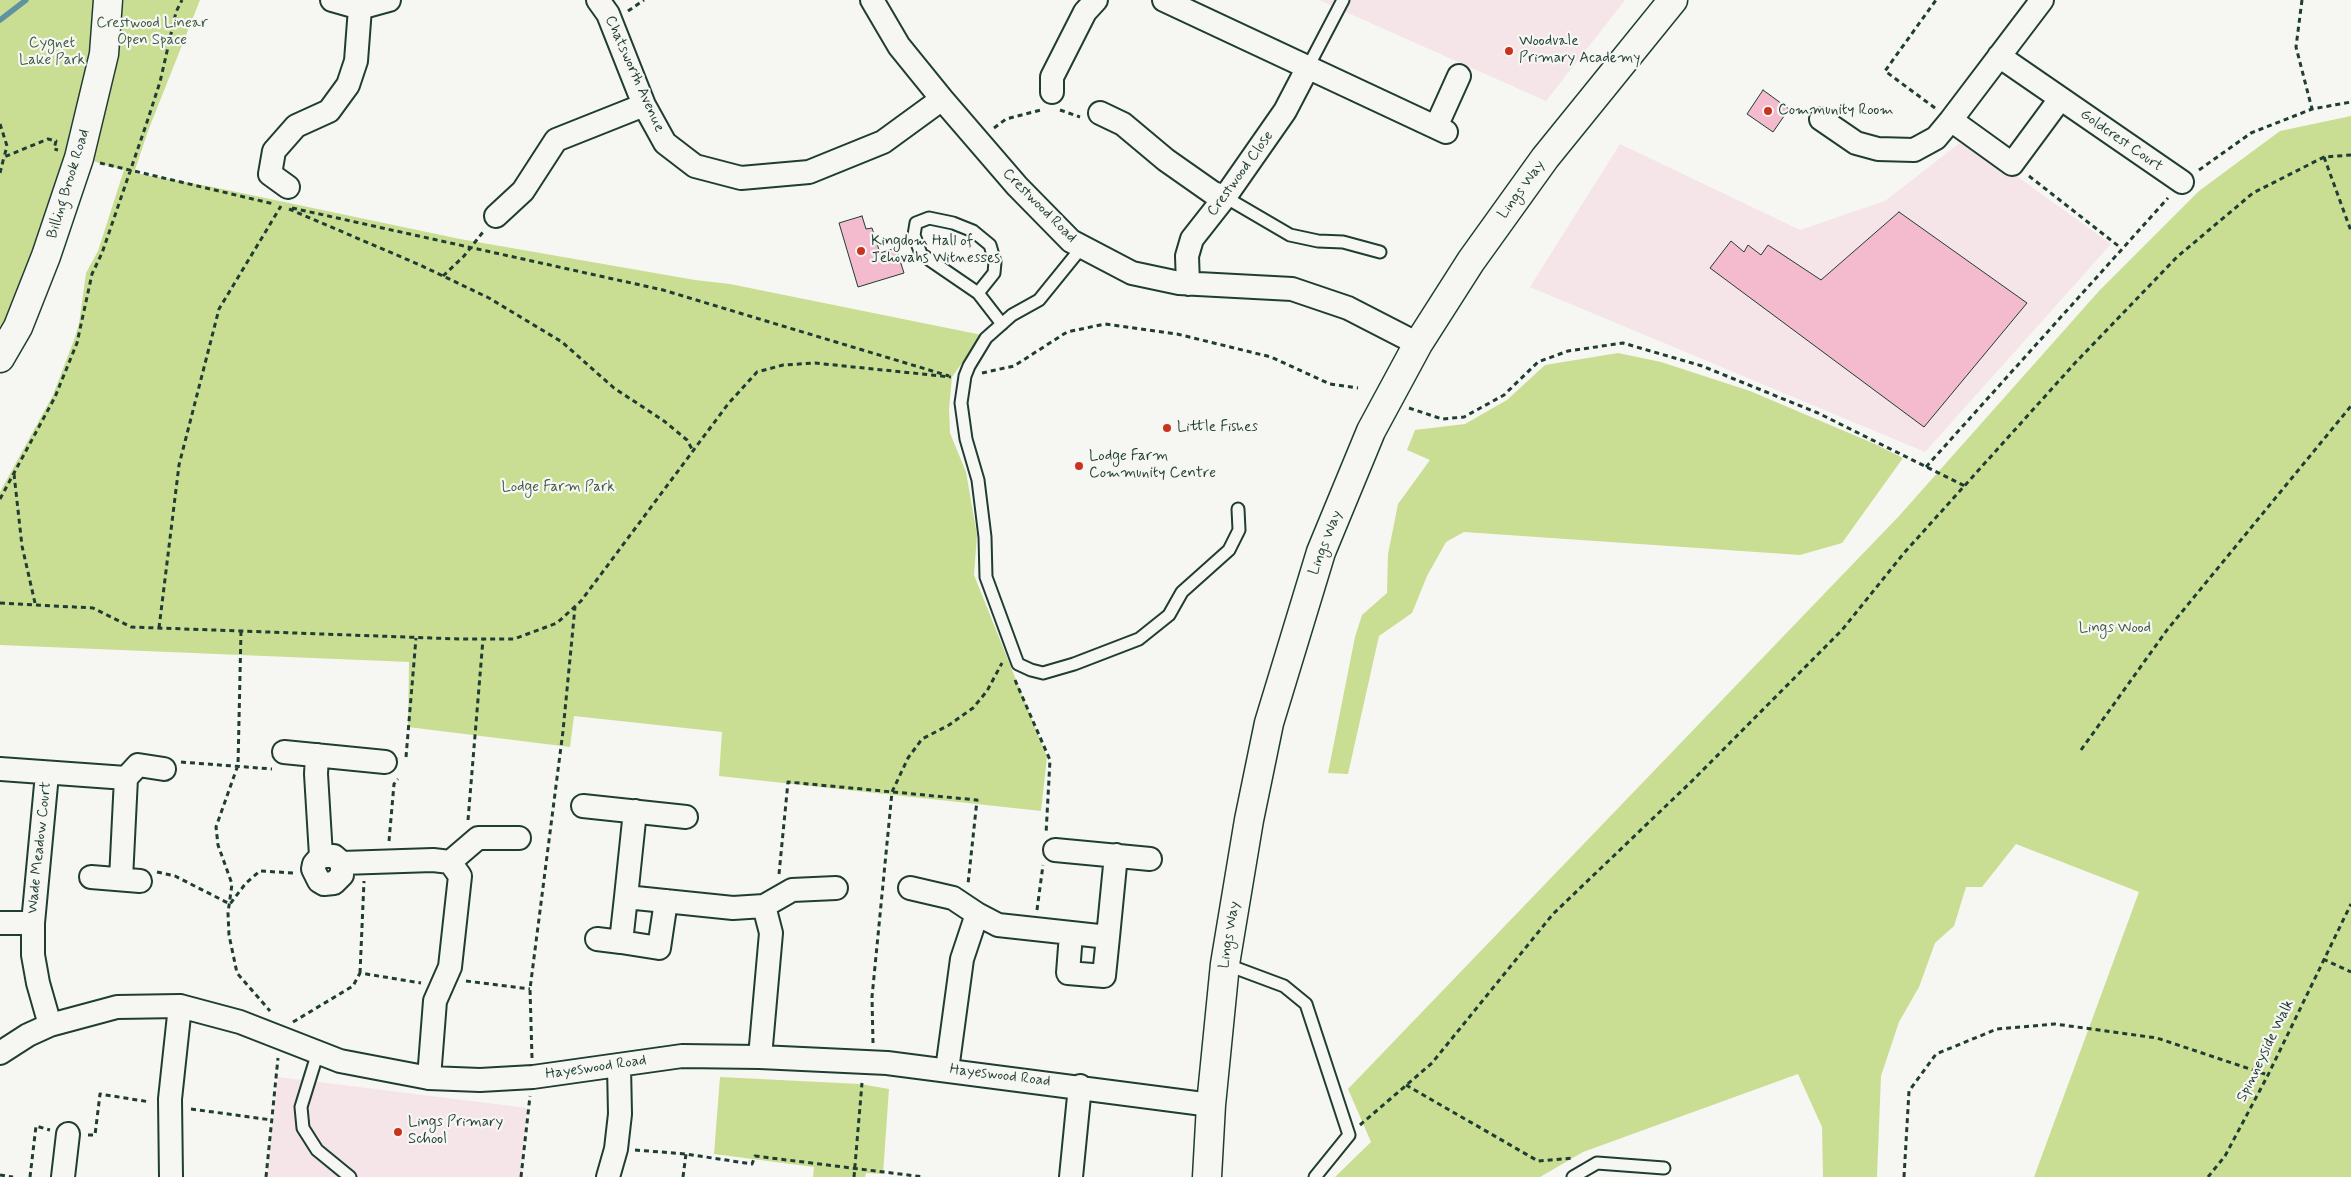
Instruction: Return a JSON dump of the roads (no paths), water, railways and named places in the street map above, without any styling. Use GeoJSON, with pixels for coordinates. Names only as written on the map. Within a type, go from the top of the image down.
{"type":"FeatureCollection","features":[{"type":"Feature","properties":{"kind":"street","name":"Billing Brook Road"},"geometry":{"type":"LineString","coordinates":[[0,358],[18,327],[46,256],[80,158],[104,54],[108,0]]}},
{"type":"Feature","properties":{"kind":"street"},"geometry":{"type":"LineString","coordinates":[[332,0],[360,8],[389,0]]}},
{"type":"Feature","properties":{"kind":"street","name":"Chatsworth Avenue"},"geometry":{"type":"LineString","coordinates":[[598,0],[608,14],[644,105],[666,143],[695,166],[741,178],[809,172],[883,142],[942,99]]}},
{"type":"Feature","properties":{"kind":"street","name":"Crestwood Road"},"geometry":{"type":"LineString","coordinates":[[872,0],[899,46],[942,99],[1017,186],[1072,241],[1132,273],[1188,284],[1292,289],[1348,308],[1418,344]]}},
{"type":"Feature","properties":{"kind":"street"},"geometry":{"type":"LineString","coordinates":[[1056,101],[1052,77],[1085,12],[1096,0]]}},
{"type":"Feature","properties":{"kind":"street"},"geometry":{"type":"LineString","coordinates":[[1164,0],[1441,130],[1459,76]]}},
{"type":"Feature","properties":{"kind":"street","name":"Lings Way"},"geometry":{"type":"LineString","coordinates":[[1207,1177],[1211,1105],[1225,964],[1269,723],[1290,648],[1322,552],[1371,431],[1418,344],[1471,261],[1545,158],[1673,0]]}},
{"type":"Feature","properties":{"kind":"street"},"geometry":{"type":"LineString","coordinates":[[1821,119],[1856,143],[1878,149],[1914,150],[1936,138],[1952,120],[2042,0]]}},
{"type":"Feature","properties":{"kind":"street"},"geometry":{"type":"LineString","coordinates":[[285,196],[270,174],[274,151],[296,126],[329,111],[348,85],[356,61],[360,8]]}},
{"type":"Feature","properties":{"kind":"street","name":"Goldcrest Court"},"geometry":{"type":"LineString","coordinates":[[1999,56],[2182,182]]}},
{"type":"Feature","properties":{"kind":"street","name":"Crestwood Close"},"geometry":{"type":"LineString","coordinates":[[1188,284],[1187,256],[1192,239],[1225,197],[1285,111],[1308,66]]}},
{"type":"Feature","properties":{"kind":"street"},"geometry":{"type":"LineString","coordinates":[[1952,120],[2012,164],[2060,99]]}},
{"type":"Feature","properties":{"kind":"street"},"geometry":{"type":"LineString","coordinates":[[496,216],[523,191],[556,140],[644,105]]}},
{"type":"Feature","properties":{"kind":"street"},"geometry":{"type":"LineString","coordinates":[[1100,113],[1123,124],[1166,160],[1213,193],[1225,197]]}},
{"type":"Feature","properties":{"kind":"street"},"geometry":{"type":"LineString","coordinates":[[283,761],[317,755],[385,762]]}},
{"type":"Feature","properties":{"kind":"street"},"geometry":{"type":"LineString","coordinates":[[317,755],[316,774],[326,864],[433,860],[458,855],[478,838],[519,838]]}},
{"type":"Feature","properties":{"kind":"street"},"geometry":{"type":"LineString","coordinates":[[91,876],[127,875],[126,778],[138,765],[164,769]]}},
{"type":"Feature","properties":{"kind":"street","name":"Wade Meadow Court"},"geometry":{"type":"LineString","coordinates":[[0,769],[47,774],[126,778]]}},
{"type":"Feature","properties":{"kind":"street","name":"Wade Meadow Court"},"geometry":{"type":"LineString","coordinates":[[47,774],[32,923],[33,955],[38,983],[50,1026]]}},
{"type":"Feature","properties":{"kind":"street"},"geometry":{"type":"LineString","coordinates":[[583,806],[686,817]]}},
{"type":"Feature","properties":{"kind":"street"},"geometry":{"type":"LineString","coordinates":[[621,942],[635,811]]}},
{"type":"Feature","properties":{"kind":"street"},"geometry":{"type":"LineString","coordinates":[[1054,850],[1150,859]]}},
{"type":"Feature","properties":{"kind":"street"},"geometry":{"type":"LineString","coordinates":[[429,1078],[435,1001],[450,967],[460,876],[458,855]]}},
{"type":"Feature","properties":{"kind":"street"},"geometry":{"type":"LineString","coordinates":[[1071,934],[1068,973],[1104,976],[1116,855]]}},
{"type":"Feature","properties":{"kind":"street"},"geometry":{"type":"LineString","coordinates":[[626,897],[733,908],[770,903],[792,890],[836,888]]}},
{"type":"Feature","properties":{"kind":"street"},"geometry":{"type":"LineString","coordinates":[[910,888],[939,893],[998,925],[1108,937]]}},
{"type":"Feature","properties":{"kind":"street"},"geometry":{"type":"LineString","coordinates":[[598,939],[658,948],[666,901]]}},
{"type":"Feature","properties":{"kind":"street"},"geometry":{"type":"LineString","coordinates":[[760,1057],[771,932],[770,903]]}},
{"type":"Feature","properties":{"kind":"street"},"geometry":{"type":"LineString","coordinates":[[947,1070],[962,959],[971,910]]}},
{"type":"Feature","properties":{"kind":"street","name":"Wade Meadow Court"},"geometry":{"type":"LineString","coordinates":[[0,923],[32,923]]}},
{"type":"Feature","properties":{"kind":"street"},"geometry":{"type":"LineString","coordinates":[[171,1177],[170,1106],[180,1006]]}},
{"type":"Feature","properties":{"kind":"street","name":"Hayeswood Road"},"geometry":{"type":"LineString","coordinates":[[0,1053],[28,1035],[50,1026],[117,1007],[180,1006],[283,1033],[318,1052],[340,1060],[429,1078],[480,1080],[533,1077],[682,1056],[760,1057],[864,1061],[1080,1086],[1211,1105]]}},
{"type":"Feature","properties":{"kind":"street"},"geometry":{"type":"LineString","coordinates":[[608,1177],[616,1149],[620,1114],[619,1066]]}},
{"type":"Feature","properties":{"kind":"street"},"geometry":{"type":"LineString","coordinates":[[1071,1177],[1080,1086]]}},
{"type":"Feature","properties":{"kind":"street"},"geometry":{"type":"LineString","coordinates":[[62,1177],[68,1134]]}},
{"type":"Feature","properties":{"kind":"lane"},"geometry":{"type":"LineString","coordinates":[[1308,66],[1343,0]]}},
{"type":"Feature","properties":{"kind":"lane"},"geometry":{"type":"LineString","coordinates":[[1225,197],[1290,235],[1342,242],[1380,252]]}},
{"type":"Feature","properties":{"kind":"lane"},"geometry":{"type":"LineString","coordinates":[[978,293],[994,273],[995,262],[990,245],[973,231],[953,223],[929,218],[916,223],[914,235],[921,254],[978,293],[1002,324]]}},
{"type":"Feature","properties":{"kind":"lane"},"geometry":{"type":"LineString","coordinates":[[1082,247],[1039,300],[1012,315],[986,338],[968,366],[961,402],[966,439],[978,480],[985,537],[986,577],[1018,664],[1044,673],[1074,664],[1139,639],[1169,615],[1182,592],[1229,550],[1240,530],[1238,508]]}},
{"type":"Feature","properties":{"kind":"lane"},"geometry":{"type":"LineString","coordinates":[[1225,964],[1284,986],[1306,1004],[1348,1136],[1315,1177]]}},
{"type":"Feature","properties":{"kind":"lane"},"geometry":{"type":"LineString","coordinates":[[318,1052],[301,1107],[303,1128],[317,1150],[350,1177]]}},
{"type":"Feature","properties":{"kind":"lane"},"geometry":{"type":"LineString","coordinates":[[1573,1177],[1597,1163],[1664,1168]]}},
{"type":"Feature","properties":{"kind":"waterway"},"geometry":{"type":"LineString","coordinates":[[0,20],[26,0]]}},
{"type":"Feature","properties":{"kind":"place","name":"Woodvale Primary Academy"},"geometry":{"type":"Point","coordinates":[1509,51]}},
{"type":"Feature","properties":{"kind":"place","name":"Community Room"},"geometry":{"type":"Point","coordinates":[1768,111]}},
{"type":"Feature","properties":{"kind":"place","name":"Kingdom Hall of Jehovahs Witnesses"},"geometry":{"type":"Point","coordinates":[861,251]}},
{"type":"Feature","properties":{"kind":"place","name":"Little Fishes"},"geometry":{"type":"Point","coordinates":[1167,428]}},
{"type":"Feature","properties":{"kind":"place","name":"Lodge Farm Community Centre"},"geometry":{"type":"Point","coordinates":[1079,466]}},
{"type":"Feature","properties":{"kind":"place","name":"Lings Primary School"},"geometry":{"type":"Point","coordinates":[398,1132]}},
{"type":"Feature","properties":{"kind":"park label","name":"Crestwood Linear Open Space"},"geometry":{"type":"Point","coordinates":[152,32]}},
{"type":"Feature","properties":{"kind":"park label","name":"Cygnet Lake Park"},"geometry":{"type":"Point","coordinates":[52,52]}},
{"type":"Feature","properties":{"kind":"park label","name":"Lodge Farm Park"},"geometry":{"type":"Point","coordinates":[558,488]}},
{"type":"Feature","properties":{"kind":"park label","name":"Lings Wood"},"geometry":{"type":"Point","coordinates":[2115,629]}}]}
